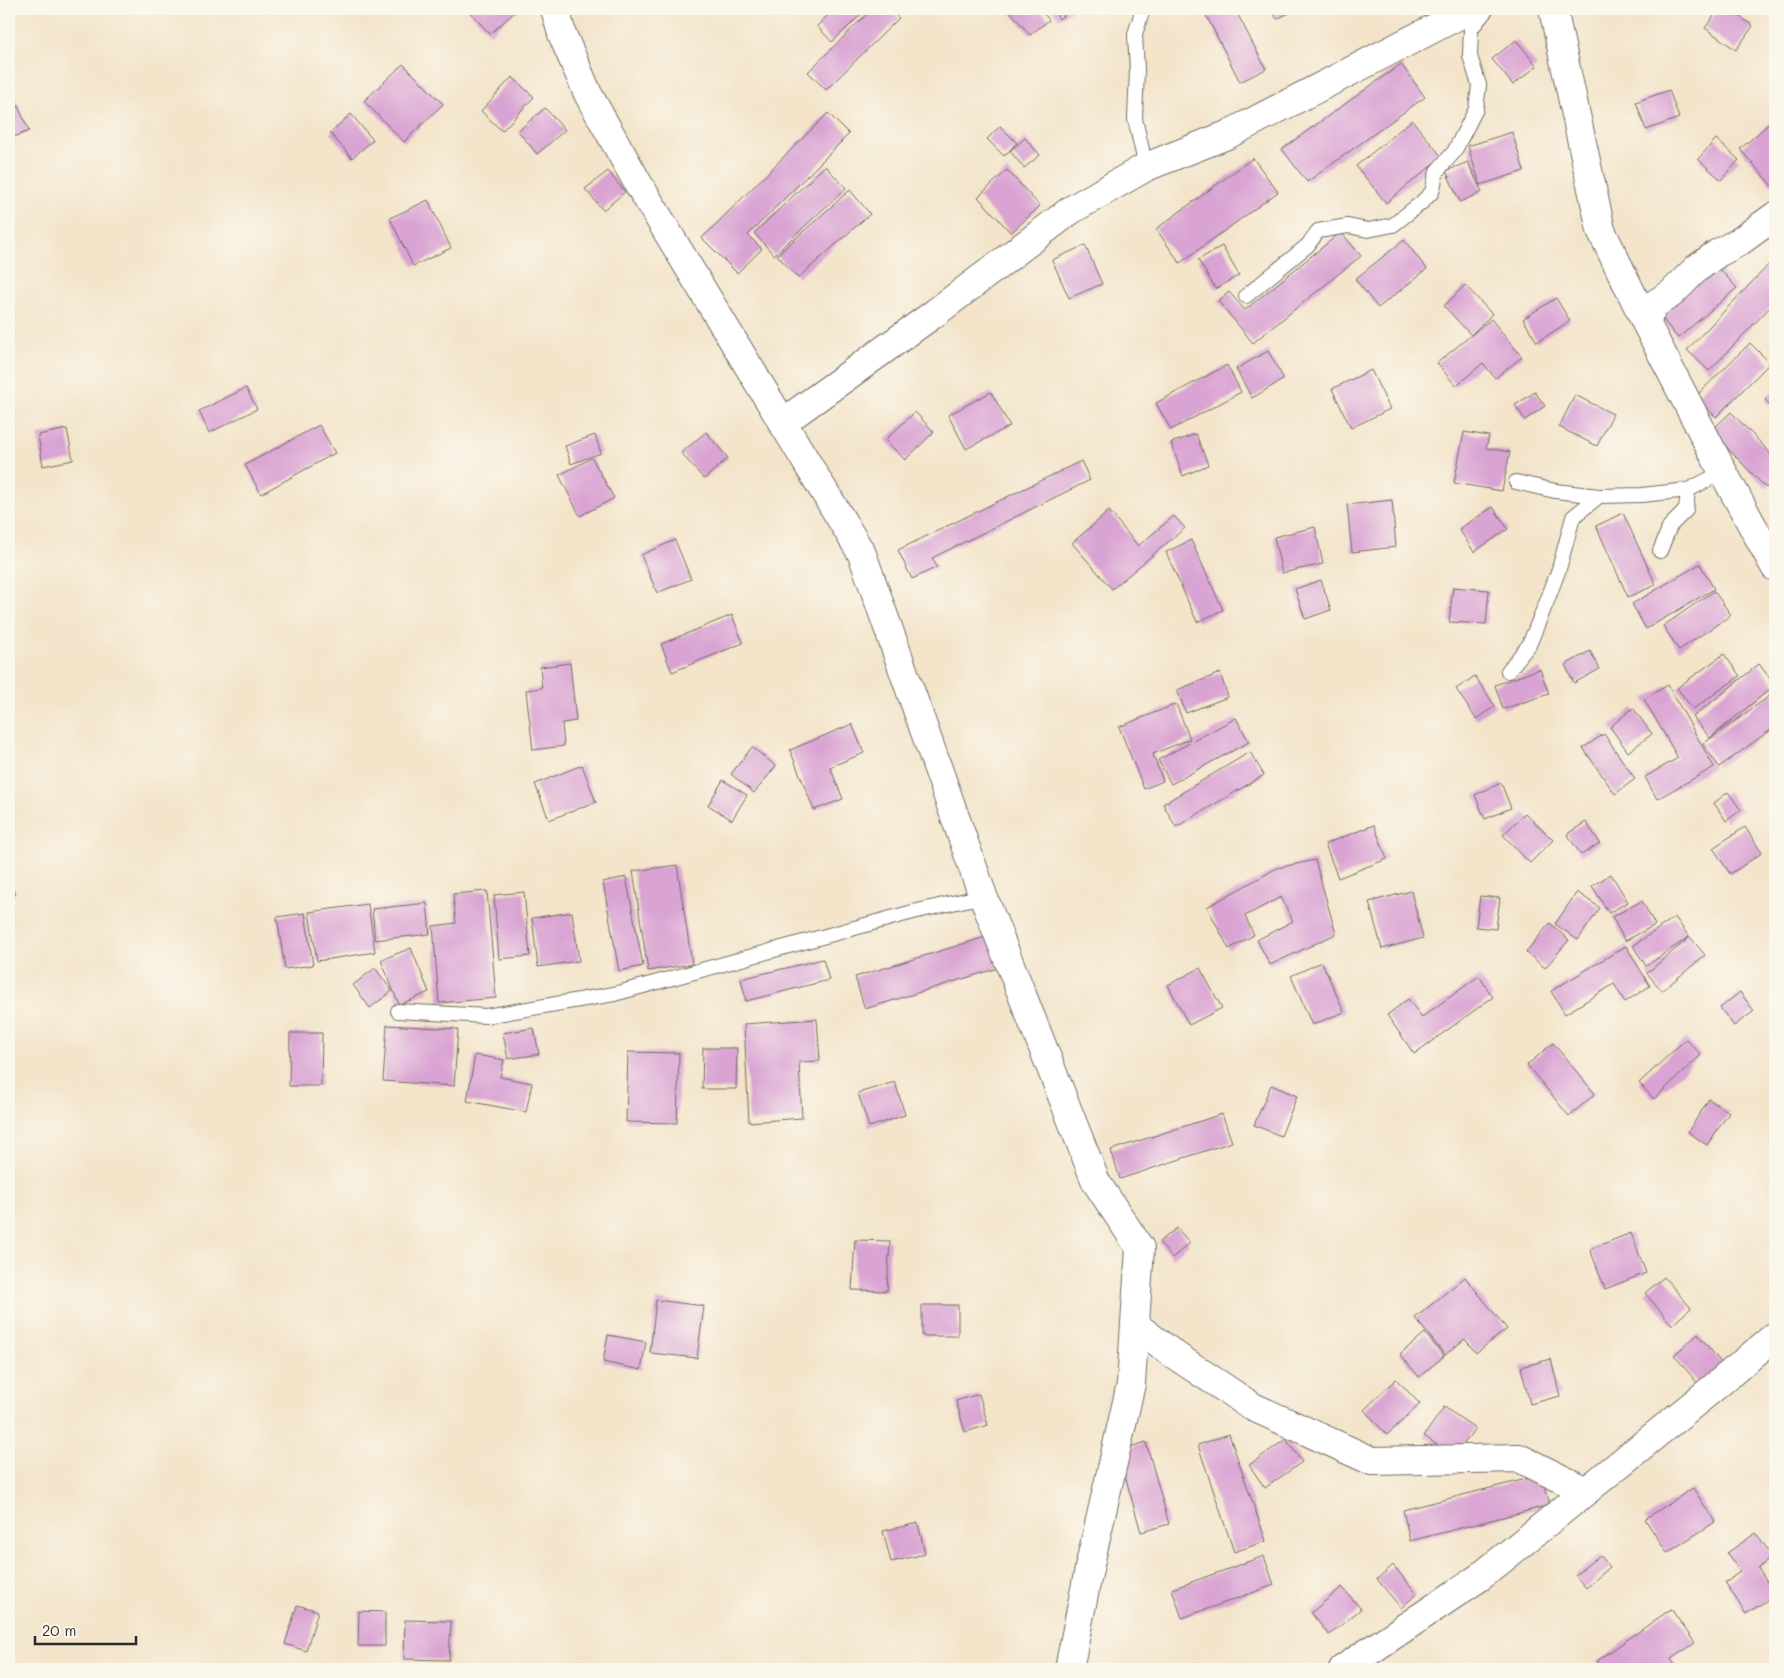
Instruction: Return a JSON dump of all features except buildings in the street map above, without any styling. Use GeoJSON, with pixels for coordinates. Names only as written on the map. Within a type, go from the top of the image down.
{"type":"FeatureCollection","features":[{"type":"Feature","properties":{"kind":"street"},"geometry":{"type":"LineString","coordinates":[[555,9],[562,34],[588,94],[639,185],[862,554],[983,896],[1096,1182],[1140,1248],[1131,1384],[1090,1564],[1069,1669]]}},
{"type":"Feature","properties":{"kind":"street"},"geometry":{"type":"LineString","coordinates":[[782,423],[935,313],[1071,210],[1146,167],[1226,135],[1471,9]]}},
{"type":"Feature","properties":{"kind":"street"},"geometry":{"type":"LineString","coordinates":[[1553,9],[1601,230],[1646,323],[1723,472],[1775,567]]}},
{"type":"Feature","properties":{"kind":"street"},"geometry":{"type":"LineString","coordinates":[[1646,323],[1653,305],[1671,294],[1696,269],[1718,253],[1752,234],[1775,216]]}},
{"type":"Feature","properties":{"kind":"street"},"geometry":{"type":"LineString","coordinates":[[1135,1325],[1173,1354],[1254,1407],[1372,1462],[1520,1458],[1586,1491]]}},
{"type":"Feature","properties":{"kind":"street"},"geometry":{"type":"LineString","coordinates":[[1343,1669],[1480,1576],[1712,1390],[1775,1336]]}},
{"type":"Feature","properties":{"kind":"lane"},"geometry":{"type":"LineString","coordinates":[[1143,9],[1135,34],[1137,70],[1135,119],[1146,167]]}},
{"type":"Feature","properties":{"kind":"lane"},"geometry":{"type":"LineString","coordinates":[[1246,296],[1308,245],[1318,231],[1348,226],[1368,230],[1393,225],[1432,192],[1437,171],[1454,152],[1476,109],[1479,84],[1470,56],[1471,29],[1487,9]]}},
{"type":"Feature","properties":{"kind":"lane"},"geometry":{"type":"LineString","coordinates":[[1516,482],[1555,491],[1599,496],[1642,495],[1688,490],[1723,472]]}},
{"type":"Feature","properties":{"kind":"lane"},"geometry":{"type":"LineString","coordinates":[[1660,551],[1670,526],[1686,510],[1688,490]]}},
{"type":"Feature","properties":{"kind":"lane"},"geometry":{"type":"LineString","coordinates":[[1508,671],[1529,645],[1544,610],[1559,569],[1573,517],[1599,496]]}},
{"type":"Feature","properties":{"kind":"lane"},"geometry":{"type":"LineString","coordinates":[[398,1011],[486,1016],[614,994],[914,912],[983,896]]}}]}
